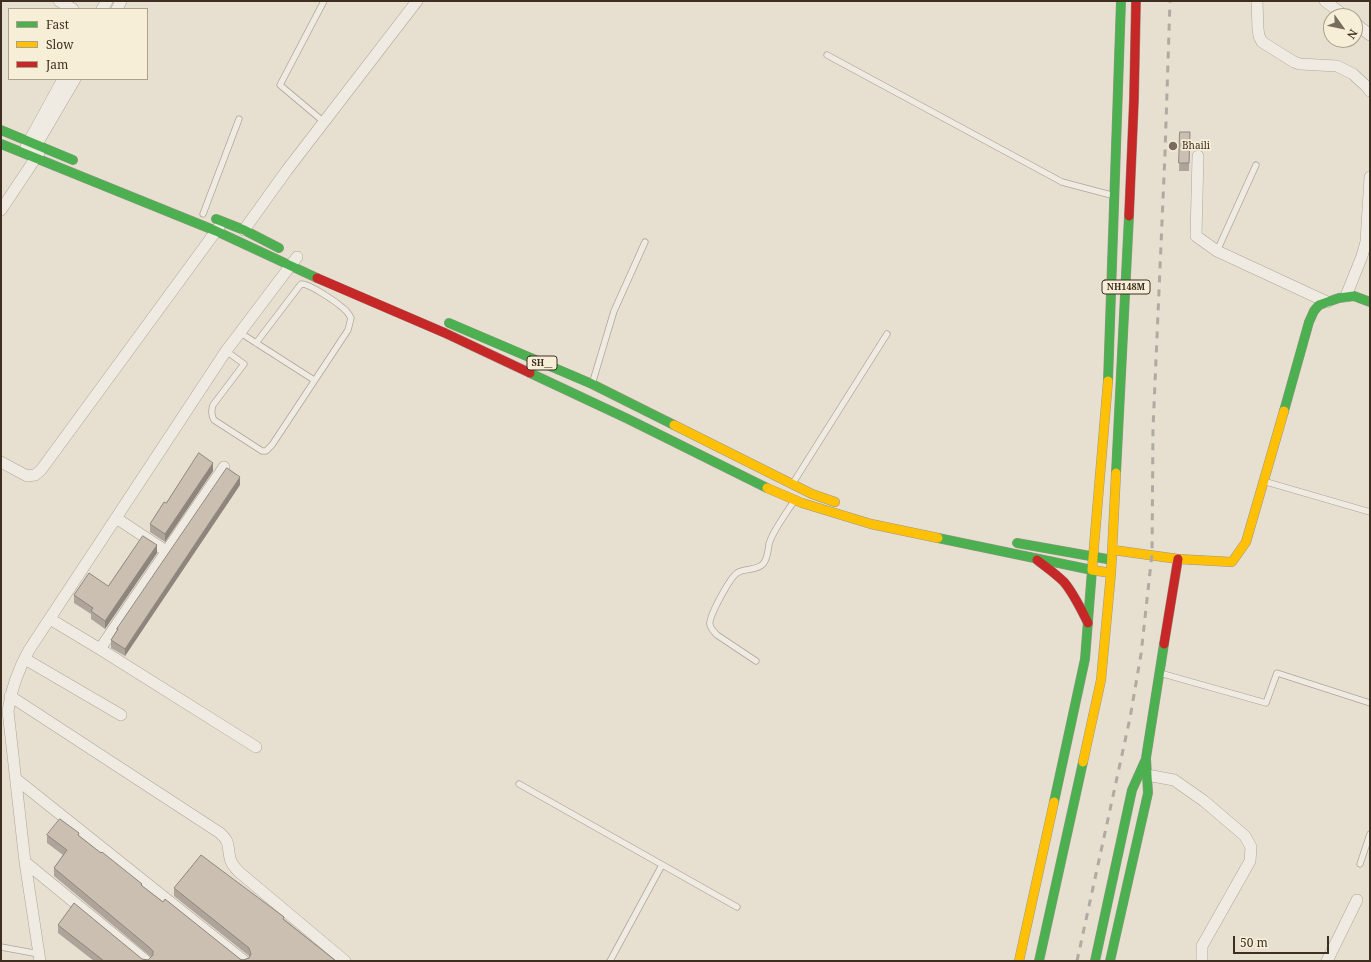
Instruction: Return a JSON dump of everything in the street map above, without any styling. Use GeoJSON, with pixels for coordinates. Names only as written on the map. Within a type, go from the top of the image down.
{"type":"FeatureCollection","features":[{"type":"Feature","properties":{"kind":"main road","name":"NH148M"},"geometry":{"type":"LineString","coordinates":[[1092,570],[1107,395],[1121,1]]}},
{"type":"Feature","properties":{"kind":"main road","name":"NH148M"},"geometry":{"type":"LineString","coordinates":[[1111,573],[1125,321],[1134,99],[1136,1]]}},
{"type":"Feature","properties":{"kind":"main road"},"geometry":{"type":"LineString","coordinates":[[1,130],[78,163]]}},
{"type":"Feature","properties":{"kind":"main road","name":"SH__"},"geometry":{"type":"LineString","coordinates":[[1,144],[216,231],[297,261]]}},
{"type":"Feature","properties":{"kind":"main road","name":"SH__"},"geometry":{"type":"LineString","coordinates":[[200,212],[244,230],[297,261],[794,500],[872,524],[1092,570]]}},
{"type":"Feature","properties":{"kind":"main road"},"geometry":{"type":"LineString","coordinates":[[1113,550],[1178,558],[1232,562],[1246,542],[1313,312],[1318,306],[1346,296],[1358,296],[1370,302]]}},
{"type":"Feature","properties":{"kind":"main road","name":"SH__"},"geometry":{"type":"LineString","coordinates":[[441,319],[592,384],[812,494],[843,504]]}},
{"type":"Feature","properties":{"kind":"main road"},"geometry":{"type":"LineString","coordinates":[[1008,541],[1112,559]]}},
{"type":"Feature","properties":{"kind":"main road"},"geometry":{"type":"LineString","coordinates":[[1034,558],[1059,577],[1066,585],[1088,623]]}},
{"type":"Feature","properties":{"kind":"main road"},"geometry":{"type":"LineString","coordinates":[[1110,961],[1148,792],[1146,758],[1178,558]]}},
{"type":"Feature","properties":{"kind":"main road"},"geometry":{"type":"LineString","coordinates":[[1019,961],[1085,659],[1092,570],[1111,573],[1101,680],[1039,961]]}},
{"type":"Feature","properties":{"kind":"main road"},"geometry":{"type":"LineString","coordinates":[[1095,961],[1132,790],[1146,758]]}},
{"type":"Feature","properties":{"kind":"street"},"geometry":{"type":"LineString","coordinates":[[59,1],[71,8]]}},
{"type":"Feature","properties":{"kind":"street"},"geometry":{"type":"LineString","coordinates":[[244,230],[287,170],[417,1]]}},
{"type":"Feature","properties":{"kind":"street"},"geometry":{"type":"LineString","coordinates":[[1257,1],[1258,29],[1262,42],[1294,62],[1300,64],[1337,66],[1360,80],[1370,91]]}},
{"type":"Feature","properties":{"kind":"street"},"geometry":{"type":"LineString","coordinates":[[1325,1],[1334,8]]}},
{"type":"Feature","properties":{"kind":"street"},"geometry":{"type":"LineString","coordinates":[[36,145],[63,80]]}},
{"type":"Feature","properties":{"kind":"street"},"geometry":{"type":"LineString","coordinates":[[1,210],[30,155],[74,80]]}},
{"type":"Feature","properties":{"kind":"street"},"geometry":{"type":"LineString","coordinates":[[1198,156],[1196,236],[1217,251],[1327,302]]}},
{"type":"Feature","properties":{"kind":"street"},"geometry":{"type":"LineString","coordinates":[[1346,296],[1366,242],[1370,177]]}},
{"type":"Feature","properties":{"kind":"street"},"geometry":{"type":"LineString","coordinates":[[1,462],[27,476],[35,475],[41,470],[222,221]]}},
{"type":"Feature","properties":{"kind":"street"},"geometry":{"type":"LineString","coordinates":[[40,957],[25,862],[8,711],[14,683],[24,659],[226,351],[239,332],[297,261]]}},
{"type":"Feature","properties":{"kind":"street"},"geometry":{"type":"LineString","coordinates":[[100,649],[224,467]]}},
{"type":"Feature","properties":{"kind":"street"},"geometry":{"type":"LineString","coordinates":[[116,518],[166,551]]}},
{"type":"Feature","properties":{"kind":"street"},"geometry":{"type":"LineString","coordinates":[[50,619],[256,747]]}},
{"type":"Feature","properties":{"kind":"street"},"geometry":{"type":"LineString","coordinates":[[24,659],[121,715]]}},
{"type":"Feature","properties":{"kind":"street"},"geometry":{"type":"LineString","coordinates":[[10,696],[220,833],[229,843],[230,859],[239,872],[345,961]]}},
{"type":"Feature","properties":{"kind":"street"},"geometry":{"type":"LineString","coordinates":[[1147,775],[1174,780],[1204,801],[1245,836],[1251,848],[1250,861],[1202,946],[1202,961]]}},
{"type":"Feature","properties":{"kind":"street"},"geometry":{"type":"LineString","coordinates":[[16,779],[244,961]]}},
{"type":"Feature","properties":{"kind":"street"},"geometry":{"type":"LineString","coordinates":[[25,862],[146,961]]}},
{"type":"Feature","properties":{"kind":"street"},"geometry":{"type":"LineString","coordinates":[[1327,961],[1357,900]]}},
{"type":"Feature","properties":{"kind":"lane"},"geometry":{"type":"LineString","coordinates":[[324,1],[280,85],[324,122]]}},
{"type":"Feature","properties":{"kind":"lane"},"geometry":{"type":"LineString","coordinates":[[827,55],[1062,182],[1114,196]]}},
{"type":"Feature","properties":{"kind":"lane"},"geometry":{"type":"LineString","coordinates":[[200,212],[239,119]]}},
{"type":"Feature","properties":{"kind":"lane"},"geometry":{"type":"LineString","coordinates":[[1217,251],[1256,165]]}},
{"type":"Feature","properties":{"kind":"lane"},"geometry":{"type":"LineString","coordinates":[[592,384],[614,311],[645,242]]}},
{"type":"Feature","properties":{"kind":"lane"},"geometry":{"type":"LineString","coordinates":[[226,351],[244,364],[213,405],[212,416],[214,420],[262,451],[266,451],[272,445],[348,330],[351,318],[344,308],[310,287],[301,284],[256,343]]}},
{"type":"Feature","properties":{"kind":"lane"},"geometry":{"type":"LineString","coordinates":[[239,332],[314,380]]}},
{"type":"Feature","properties":{"kind":"lane"},"geometry":{"type":"LineString","coordinates":[[793,484],[887,334]]}},
{"type":"Feature","properties":{"kind":"lane"},"geometry":{"type":"LineString","coordinates":[[1263,481],[1370,512]]}},
{"type":"Feature","properties":{"kind":"lane"},"geometry":{"type":"LineString","coordinates":[[756,661],[712,631],[710,619],[712,612],[737,573],[759,567],[766,559],[771,538],[794,500]]}},
{"type":"Feature","properties":{"kind":"lane"},"geometry":{"type":"LineString","coordinates":[[1160,673],[1266,702],[1278,673],[1370,703]]}},
{"type":"Feature","properties":{"kind":"lane"},"geometry":{"type":"LineString","coordinates":[[519,784],[737,907]]}},
{"type":"Feature","properties":{"kind":"lane"},"geometry":{"type":"LineString","coordinates":[[1360,864],[1370,834]]}},
{"type":"Feature","properties":{"kind":"lane"},"geometry":{"type":"LineString","coordinates":[[610,961],[662,865]]}},
{"type":"Feature","properties":{"kind":"lane"},"geometry":{"type":"LineString","coordinates":[[1,947],[40,957]]}},
{"type":"Feature","properties":{"kind":"building","name":"Bhaili"},"geometry":{"type":"Polygon","coordinates":[[[1180,132],[1190,132],[1189,163],[1179,163],[1180,132]]]}},
{"type":"Feature","properties":{"kind":"building"},"geometry":{"type":"Polygon","coordinates":[[[199,453],[213,463],[165,534],[150,524],[164,502],[166,503],[199,453]]]}},
{"type":"Feature","properties":{"kind":"building"},"geometry":{"type":"Polygon","coordinates":[[[227,468],[240,477],[125,649],[111,640],[117,629],[227,468]]]}},
{"type":"Feature","properties":{"kind":"building"},"geometry":{"type":"Polygon","coordinates":[[[143,536],[157,545],[105,621],[91,611],[93,608],[74,595],[89,573],[108,586],[143,536]]]}},
{"type":"Feature","properties":{"kind":"building"},"geometry":{"type":"Polygon","coordinates":[[[60,819],[79,833],[78,835],[142,884],[141,885],[163,902],[165,899],[240,959],[243,960],[249,958],[251,954],[249,948],[174,888],[201,855],[284,917],[283,919],[336,961],[104,961],[58,925],[74,903],[142,959],[148,960],[153,955],[153,951],[54,868],[67,850],[47,835],[60,819]]]}},
{"type":"Feature","properties":{"kind":"railway"},"geometry":{"type":"LineString","coordinates":[[1077,961],[1130,718],[1141,654],[1152,554],[1153,429],[1170,1]]}},
{"type":"Feature","properties":{"kind":"traffic: fast"},"geometry":{"type":"LineString","coordinates":[[1108,381],[1121,1]]}},
{"type":"Feature","properties":{"kind":"traffic: fast"},"geometry":{"type":"LineString","coordinates":[[1,130],[73,160]]}},
{"type":"Feature","properties":{"kind":"traffic: fast"},"geometry":{"type":"LineString","coordinates":[[1,144],[216,231],[317,278]]}},
{"type":"Feature","properties":{"kind":"traffic: fast"},"geometry":{"type":"LineString","coordinates":[[1116,473],[1129,216]]}},
{"type":"Feature","properties":{"kind":"traffic: fast"},"geometry":{"type":"LineString","coordinates":[[216,219],[244,230],[279,248]]}},
{"type":"Feature","properties":{"kind":"traffic: fast"},"geometry":{"type":"LineString","coordinates":[[1284,411],[1309,322],[1314,311],[1319,305],[1339,298],[1354,296],[1370,302]]}},
{"type":"Feature","properties":{"kind":"traffic: fast"},"geometry":{"type":"LineString","coordinates":[[449,323],[592,384],[674,425]]}},
{"type":"Feature","properties":{"kind":"traffic: fast"},"geometry":{"type":"LineString","coordinates":[[530,373],[628,419],[767,488]]}},
{"type":"Feature","properties":{"kind":"traffic: fast"},"geometry":{"type":"LineString","coordinates":[[938,538],[1092,570],[1085,659],[1054,802]]}},
{"type":"Feature","properties":{"kind":"traffic: fast"},"geometry":{"type":"LineString","coordinates":[[1017,543],[1107,559]]}},
{"type":"Feature","properties":{"kind":"traffic: fast"},"geometry":{"type":"LineString","coordinates":[[1110,961],[1148,793],[1146,758],[1164,644]]}},
{"type":"Feature","properties":{"kind":"traffic: fast"},"geometry":{"type":"LineString","coordinates":[[1095,961],[1132,790],[1145,761]]}},
{"type":"Feature","properties":{"kind":"traffic: fast"},"geometry":{"type":"LineString","coordinates":[[1039,961],[1083,762]]}},
{"type":"Feature","properties":{"kind":"traffic: slow"},"geometry":{"type":"LineString","coordinates":[[1108,381],[1092,570],[1111,573],[1116,473]]}},
{"type":"Feature","properties":{"kind":"traffic: slow"},"geometry":{"type":"LineString","coordinates":[[1113,550],[1178,559],[1232,562],[1246,542],[1284,411]]}},
{"type":"Feature","properties":{"kind":"traffic: slow"},"geometry":{"type":"LineString","coordinates":[[674,425],[812,494],[835,502]]}},
{"type":"Feature","properties":{"kind":"traffic: slow"},"geometry":{"type":"LineString","coordinates":[[767,488],[802,503],[871,524],[938,538]]}},
{"type":"Feature","properties":{"kind":"traffic: slow"},"geometry":{"type":"LineString","coordinates":[[1083,762],[1101,680],[1111,573]]}},
{"type":"Feature","properties":{"kind":"traffic: slow"},"geometry":{"type":"LineString","coordinates":[[1019,961],[1054,802]]}},
{"type":"Feature","properties":{"kind":"traffic: jam"},"geometry":{"type":"LineString","coordinates":[[1129,216],[1136,1]]}},
{"type":"Feature","properties":{"kind":"traffic: jam"},"geometry":{"type":"LineString","coordinates":[[317,278],[445,333],[530,373]]}},
{"type":"Feature","properties":{"kind":"traffic: jam"},"geometry":{"type":"LineString","coordinates":[[1164,644],[1178,559]]}},
{"type":"Feature","properties":{"kind":"traffic: jam"},"geometry":{"type":"LineString","coordinates":[[1037,560],[1064,582],[1088,623]]}},
{"type":"Feature","properties":{"kind":"place","name":"Bhaili"},"geometry":{"type":"Point","coordinates":[1173,146]}}]}
